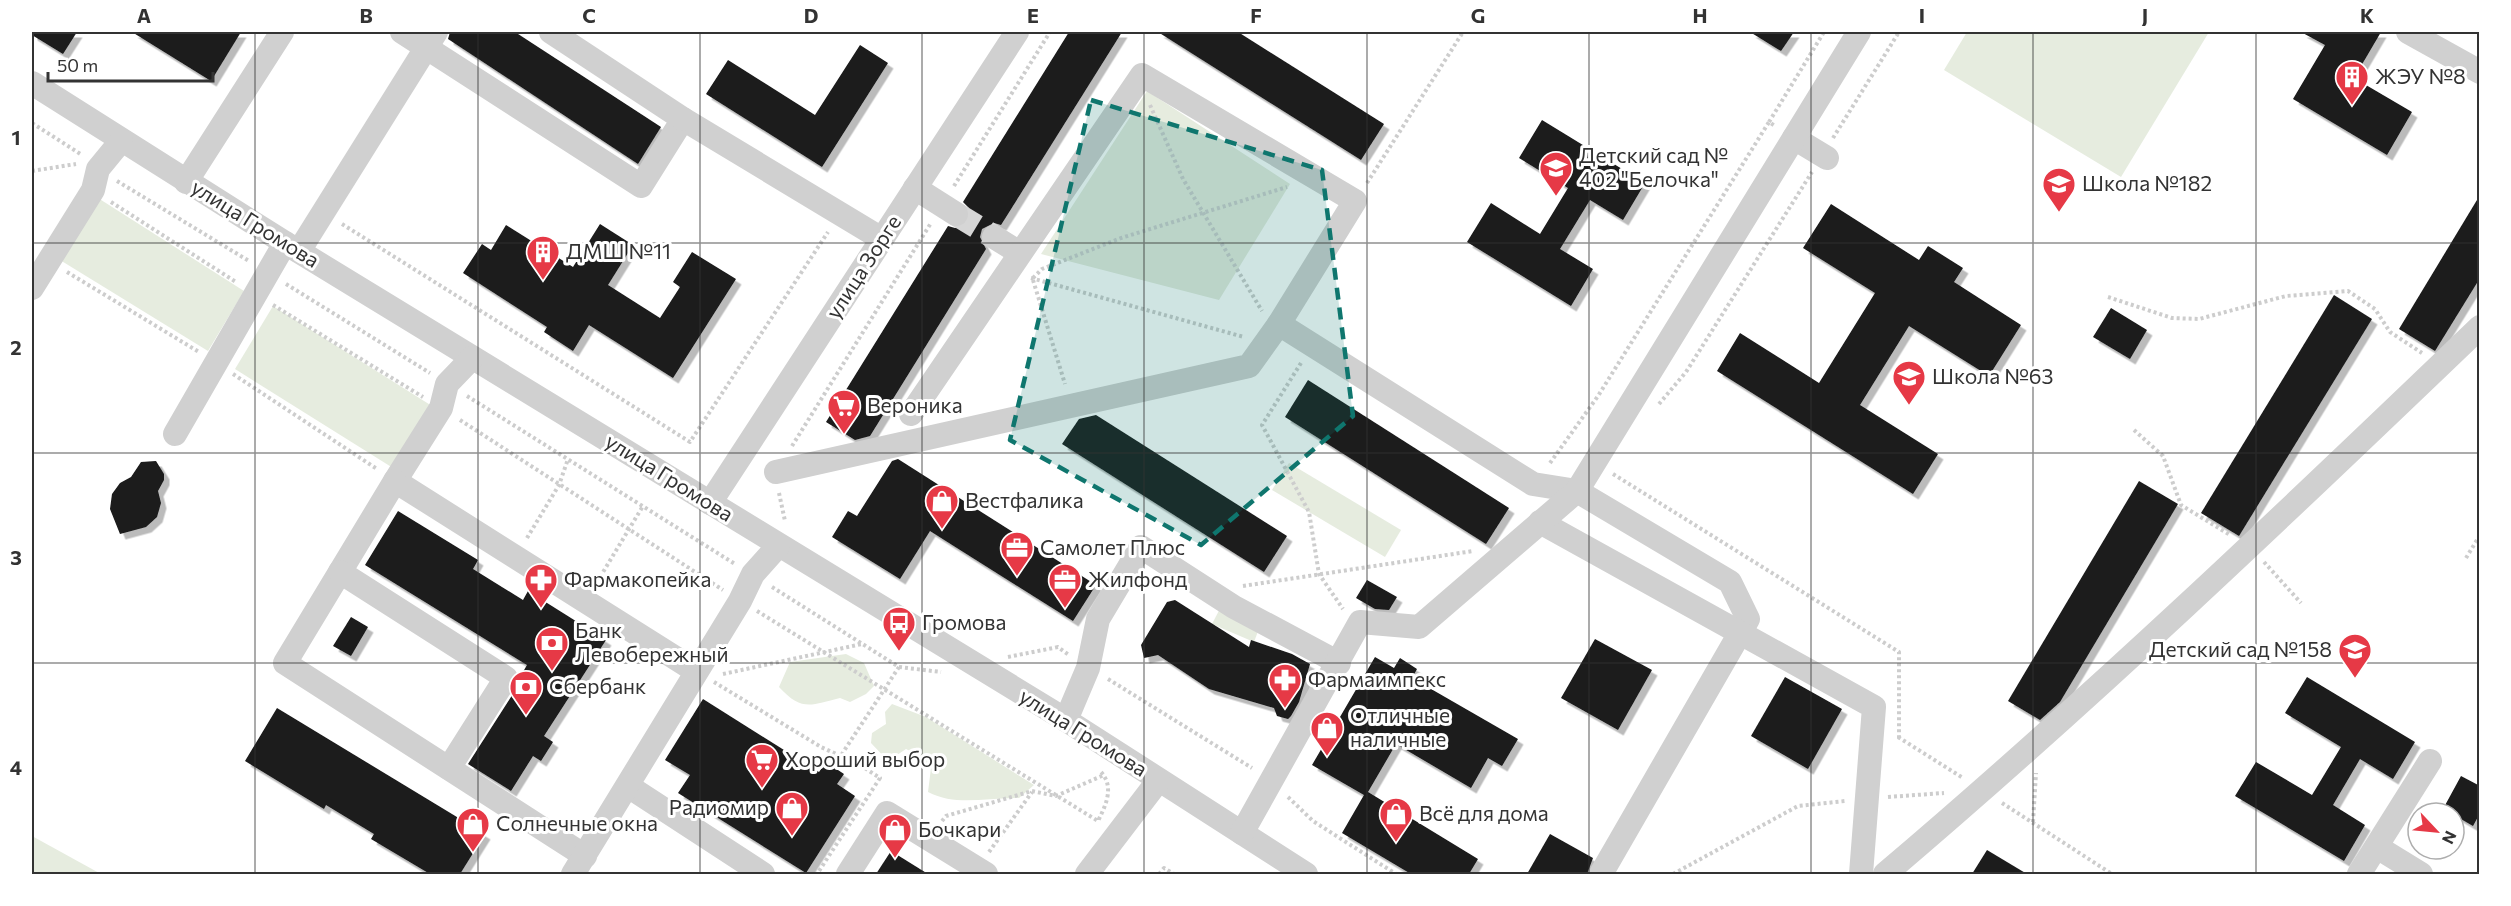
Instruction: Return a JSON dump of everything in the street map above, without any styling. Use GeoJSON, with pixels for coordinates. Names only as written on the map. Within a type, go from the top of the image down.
{"type":"FeatureCollection","features":[{"type":"Feature","properties":{"kind":"street"},"geometry":{"type":"LineString","coordinates":[[186,182],[282,32]]}},
{"type":"Feature","properties":{"kind":"street"},"geometry":{"type":"LineString","coordinates":[[402,32],[431,39],[641,186],[683,119]]}},
{"type":"Feature","properties":{"kind":"street"},"geometry":{"type":"LineString","coordinates":[[551,32],[683,119],[882,239]]}},
{"type":"Feature","properties":{"kind":"street","name":"улица Зорге"},"geometry":{"type":"LineString","coordinates":[[710,503],[1017,32]]}},
{"type":"Feature","properties":{"kind":"street"},"geometry":{"type":"LineString","coordinates":[[1242,833],[1360,622],[1419,627],[1577,491],[1859,32]]}},
{"type":"Feature","properties":{"kind":"street"},"geometry":{"type":"LineString","coordinates":[[2408,32],[2480,72]]}},
{"type":"Feature","properties":{"kind":"street"},"geometry":{"type":"LineString","coordinates":[[175,434],[268,273],[323,212],[431,39]]}},
{"type":"Feature","properties":{"kind":"street"},"geometry":{"type":"LineString","coordinates":[[776,472],[1250,366],[1355,201],[1142,75],[911,414]]}},
{"type":"Feature","properties":{"kind":"street","name":"улица Громова"},"geometry":{"type":"LineString","coordinates":[[32,83],[186,182],[1066,720],[1306,874]]}},
{"type":"Feature","properties":{"kind":"street"},"geometry":{"type":"LineString","coordinates":[[1794,138],[1825,156]]}},
{"type":"Feature","properties":{"kind":"street"},"geometry":{"type":"LineString","coordinates":[[32,288],[94,174],[121,141]]}},
{"type":"Feature","properties":{"kind":"street"},"geometry":{"type":"LineString","coordinates":[[915,188],[949,209]]}},
{"type":"Feature","properties":{"kind":"street"},"geometry":{"type":"LineString","coordinates":[[994,237],[1020,253]]}},
{"type":"Feature","properties":{"kind":"street"},"geometry":{"type":"LineString","coordinates":[[1885,874],[1983,791],[2251,547],[2480,327]]}},
{"type":"Feature","properties":{"kind":"street"},"geometry":{"type":"LineString","coordinates":[[1272,332],[1312,345],[1533,484],[1577,491],[1730,582],[1748,619],[1601,874]]}},
{"type":"Feature","properties":{"kind":"street"},"geometry":{"type":"LineString","coordinates":[[472,357],[447,384],[441,408],[285,663],[449,768],[579,865],[701,674],[753,574],[778,546]]}},
{"type":"Feature","properties":{"kind":"street"},"geometry":{"type":"LineString","coordinates":[[395,481],[701,674]]}},
{"type":"Feature","properties":{"kind":"street"},"geometry":{"type":"LineString","coordinates":[[1540,522],[1874,707],[1861,874]]}},
{"type":"Feature","properties":{"kind":"street"},"geometry":{"type":"LineString","coordinates":[[1066,720],[1088,668],[1098,619],[1141,547],[1234,607],[1339,663]]}},
{"type":"Feature","properties":{"kind":"street"},"geometry":{"type":"LineString","coordinates":[[340,572],[506,678],[449,768]]}},
{"type":"Feature","properties":{"kind":"street"},"geometry":{"type":"LineString","coordinates":[[2359,874],[2430,761]]}},
{"type":"Feature","properties":{"kind":"street"},"geometry":{"type":"LineString","coordinates":[[1087,874],[1158,781]]}},
{"type":"Feature","properties":{"kind":"street"},"geometry":{"type":"LineString","coordinates":[[628,786],[763,874]]}},
{"type":"Feature","properties":{"kind":"street"},"geometry":{"type":"LineString","coordinates":[[848,874],[887,813],[981,872]]}},
{"type":"Feature","properties":{"kind":"street"},"geometry":{"type":"LineString","coordinates":[[2377,847],[2421,874]]}},
{"type":"Feature","properties":{"kind":"path"},"geometry":{"type":"LineString","coordinates":[[794,527],[784,520],[776,472],[949,209],[1050,32]]}},
{"type":"Feature","properties":{"kind":"path"},"geometry":{"type":"LineString","coordinates":[[1355,201],[1463,32]]}},
{"type":"Feature","properties":{"kind":"path"},"geometry":{"type":"LineString","coordinates":[[1533,484],[1598,396],[1824,32]]}},
{"type":"Feature","properties":{"kind":"path"},"geometry":{"type":"LineString","coordinates":[[1657,407],[1686,372],[1825,156],[1899,32]]}},
{"type":"Feature","properties":{"kind":"path"},"geometry":{"type":"LineString","coordinates":[[1142,75],[1152,115],[1183,179],[1205,213],[1272,332]]}},
{"type":"Feature","properties":{"kind":"path"},"geometry":{"type":"LineString","coordinates":[[1768,122],[1794,138]]}},
{"type":"Feature","properties":{"kind":"path"},"geometry":{"type":"LineString","coordinates":[[32,123],[94,174],[256,295],[441,408],[740,601],[1098,821],[1109,800],[1104,776],[1097,768]]}},
{"type":"Feature","properties":{"kind":"path"},"geometry":{"type":"LineString","coordinates":[[32,171],[94,174],[268,273],[899,667],[938,671],[948,677]]}},
{"type":"Feature","properties":{"kind":"path"},"geometry":{"type":"LineString","coordinates":[[1033,279],[1042,269],[1120,238],[1318,178]]}},
{"type":"Feature","properties":{"kind":"path"},"geometry":{"type":"LineString","coordinates":[[323,212],[690,442],[840,214]]}},
{"type":"Feature","properties":{"kind":"path"},"geometry":{"type":"LineString","coordinates":[[1033,279],[1272,332]]}},
{"type":"Feature","properties":{"kind":"path"},"geometry":{"type":"LineString","coordinates":[[1033,279],[1071,405]]}},
{"type":"Feature","properties":{"kind":"path"},"geometry":{"type":"LineString","coordinates":[[2109,297],[2172,318],[2199,319],[2286,296],[2348,291],[2375,309],[2390,332],[2440,365]]}},
{"type":"Feature","properties":{"kind":"path"},"geometry":{"type":"LineString","coordinates":[[1312,345],[1262,425],[1309,512],[1319,574],[1344,611]]}},
{"type":"Feature","properties":{"kind":"path"},"geometry":{"type":"LineString","coordinates":[[2134,430],[2163,456],[2181,505],[2251,547],[2301,603]]}},
{"type":"Feature","properties":{"kind":"path"},"geometry":{"type":"LineString","coordinates":[[516,556],[559,485],[568,459]]}},
{"type":"Feature","properties":{"kind":"path"},"geometry":{"type":"LineString","coordinates":[[1595,462],[1899,652],[1899,738]]}},
{"type":"Feature","properties":{"kind":"path"},"geometry":{"type":"LineString","coordinates":[[587,600],[643,506]]}},
{"type":"Feature","properties":{"kind":"path"},"geometry":{"type":"LineString","coordinates":[[2466,558],[2480,535]]}},
{"type":"Feature","properties":{"kind":"path"},"geometry":{"type":"LineString","coordinates":[[1209,591],[1480,549]]}},
{"type":"Feature","properties":{"kind":"path"},"geometry":{"type":"LineString","coordinates":[[701,674],[863,644]]}},
{"type":"Feature","properties":{"kind":"path"},"geometry":{"type":"LineString","coordinates":[[1005,658],[1058,647],[1088,668],[1150,703],[1272,780],[1313,821],[1396,874]]}},
{"type":"Feature","properties":{"kind":"path"},"geometry":{"type":"LineString","coordinates":[[840,757],[899,667]]}},
{"type":"Feature","properties":{"kind":"path"},"geometry":{"type":"LineString","coordinates":[[701,674],[840,757],[860,765],[880,778],[817,874]]}},
{"type":"Feature","properties":{"kind":"path"},"geometry":{"type":"LineString","coordinates":[[1873,722],[2112,874]]}},
{"type":"Feature","properties":{"kind":"path"},"geometry":{"type":"LineString","coordinates":[[2033,823],[2037,742]]}},
{"type":"Feature","properties":{"kind":"path"},"geometry":{"type":"LineString","coordinates":[[929,839],[946,816],[1032,791],[1056,796],[1104,776]]}},
{"type":"Feature","properties":{"kind":"path"},"geometry":{"type":"LineString","coordinates":[[981,872],[1032,791]]}},
{"type":"Feature","properties":{"kind":"path"},"geometry":{"type":"LineString","coordinates":[[1672,874],[1798,806],[1948,793]]}},
{"type":"Feature","properties":{"kind":"path"},"geometry":{"type":"LineString","coordinates":[[1159,874],[1164,868],[1174,874]]}},
{"type":"Feature","properties":{"kind":"highlighted area"},"geometry":{"type":"Polygon","coordinates":[[[1091,100],[1322,170],[1353,416],[1201,545],[1010,440],[1091,100]]]}},
{"type":"Feature","properties":{"kind":"shaded area"},"geometry":{"type":"Polygon","coordinates":[[[1967,32],[2209,32],[2121,177],[1944,70],[1967,32]]]}},
{"type":"Feature","properties":{"kind":"shaded area"},"geometry":{"type":"Polygon","coordinates":[[[1147,91],[1290,184],[1219,300],[1041,254],[1147,91]]]}},
{"type":"Feature","properties":{"kind":"shaded area"},"geometry":{"type":"Polygon","coordinates":[[[98,198],[244,291],[208,351],[60,260],[98,198]]]}},
{"type":"Feature","properties":{"kind":"shaded area"},"geometry":{"type":"Polygon","coordinates":[[[273,306],[432,406],[393,468],[235,369],[273,306]]]}},
{"type":"Feature","properties":{"kind":"shaded area"},"geometry":{"type":"Polygon","coordinates":[[[1289,463],[1401,530],[1385,557],[1272,490],[1289,463]]]}},
{"type":"Feature","properties":{"kind":"shaded area"},"geometry":{"type":"Polygon","coordinates":[[[1225,599],[1263,618],[1254,642],[1212,624],[1225,599]]]}},
{"type":"Feature","properties":{"kind":"shaded area"},"geometry":{"type":"Polygon","coordinates":[[[846,654],[864,663],[874,686],[866,694],[850,702],[840,698],[814,704],[801,703],[779,687],[790,662],[846,654]]]}},
{"type":"Feature","properties":{"kind":"shaded area"},"geometry":{"type":"Polygon","coordinates":[[[892,704],[926,717],[1034,785],[1019,798],[961,800],[939,797],[928,792],[931,768],[921,766],[916,754],[906,749],[888,761],[871,743],[872,733],[886,724],[885,712],[892,704]]]}},
{"type":"Feature","properties":{"kind":"shaded area"},"geometry":{"type":"Polygon","coordinates":[[[32,836],[101,874],[32,874],[32,836]]]}},
{"type":"Feature","properties":{"kind":"building"},"geometry":{"type":"Polygon","coordinates":[[[32,32],[77,32],[63,54],[32,35],[32,32]]]}},
{"type":"Feature","properties":{"kind":"building"},"geometry":{"type":"Polygon","coordinates":[[[132,32],[241,32],[211,81],[132,32]]]}},
{"type":"Feature","properties":{"kind":"building"},"geometry":{"type":"Polygon","coordinates":[[[450,32],[515,32],[661,127],[638,164],[448,39],[450,32]]]}},
{"type":"Feature","properties":{"kind":"building"},"geometry":{"type":"Polygon","coordinates":[[[1069,32],[1122,32],[1001,225],[994,223],[982,229],[980,237],[986,249],[870,436],[855,440],[826,422],[948,226],[962,227],[968,221],[969,208],[963,202],[1069,32]]]}},
{"type":"Feature","properties":{"kind":"building"},"geometry":{"type":"Polygon","coordinates":[[[1158,32],[1238,32],[1384,124],[1361,160],[1158,32]]]}},
{"type":"Feature","properties":{"kind":"building"},"geometry":{"type":"Polygon","coordinates":[[[1750,32],[1794,32],[1781,51],[1750,32]]]}},
{"type":"Feature","properties":{"kind":"building","name":"ЖЭУ №8"},"geometry":{"type":"Polygon","coordinates":[[[2301,32],[2381,32],[2354,78],[2412,112],[2387,155],[2293,99],[2325,45],[2301,32]]]}},
{"type":"Feature","properties":{"kind":"building"},"geometry":{"type":"Polygon","coordinates":[[[860,45],[888,63],[822,167],[706,94],[728,60],[815,115],[860,45]]]}},
{"type":"Feature","properties":{"kind":"building"},"geometry":{"type":"Polygon","coordinates":[[[1542,120],[1645,183],[1623,220],[1590,200],[1560,249],[1593,269],[1571,306],[1467,242],[1491,203],[1540,234],[1568,188],[1519,158],[1542,120]]]}},
{"type":"Feature","properties":{"kind":"building"},"geometry":{"type":"Polygon","coordinates":[[[2480,195],[2480,278],[2435,351],[2399,329],[2480,195]]]}},
{"type":"Feature","properties":{"kind":"building","name":"Школа №63"},"geometry":{"type":"Polygon","coordinates":[[[1831,204],[1919,260],[1928,246],[1963,268],[1954,282],[2021,325],[1989,376],[1909,326],[1860,405],[1938,454],[1913,494],[1717,371],[1740,333],[1819,383],[1875,293],[1803,248],[1831,204]]]}},
{"type":"Feature","properties":{"kind":"building","name":"ДМШ №11"},"geometry":{"type":"Polygon","coordinates":[[[600,224],[633,245],[608,285],[660,318],[680,287],[673,282],[692,252],[736,279],[673,378],[589,325],[573,351],[544,332],[547,327],[463,273],[482,244],[491,250],[506,225],[573,267],[600,224]]]}},
{"type":"Feature","properties":{"kind":"building"},"geometry":{"type":"Polygon","coordinates":[[[2334,295],[2372,319],[2239,536],[2201,513],[2334,295]]]}},
{"type":"Feature","properties":{"kind":"building"},"geometry":{"type":"Polygon","coordinates":[[[2111,308],[2147,330],[2130,359],[2093,337],[2111,308]]]}},
{"type":"Feature","properties":{"kind":"building"},"geometry":{"type":"Polygon","coordinates":[[[1308,380],[1509,508],[1486,544],[1285,417],[1308,380]]]}},
{"type":"Feature","properties":{"kind":"building"},"geometry":{"type":"Polygon","coordinates":[[[1096,415],[1287,536],[1264,572],[1062,444],[1079,419],[1096,415]]]}},
{"type":"Feature","properties":{"kind":"building"},"geometry":{"type":"Polygon","coordinates":[[[898,459],[1096,585],[1073,621],[930,531],[900,579],[832,537],[848,511],[857,516],[892,461],[898,459]]]}},
{"type":"Feature","properties":{"kind":"building"},"geometry":{"type":"Polygon","coordinates":[[[156,461],[164,474],[164,480],[158,491],[161,503],[157,517],[146,527],[120,534],[110,509],[112,494],[120,483],[131,477],[141,462],[156,461]]]}},
{"type":"Feature","properties":{"kind":"building"},"geometry":{"type":"Polygon","coordinates":[[[2139,481],[2178,504],[2060,702],[2040,720],[2008,701],[2139,481]]]}},
{"type":"Feature","properties":{"kind":"building"},"geometry":{"type":"Polygon","coordinates":[[[398,511],[478,560],[473,569],[523,600],[528,591],[606,640],[544,736],[553,742],[541,761],[533,756],[511,791],[468,764],[518,686],[527,665],[365,565],[398,511]]]}},
{"type":"Feature","properties":{"kind":"building"},"geometry":{"type":"Polygon","coordinates":[[[1367,580],[1397,597],[1389,610],[1375,609],[1356,598],[1367,580]]]}},
{"type":"Feature","properties":{"kind":"building"},"geometry":{"type":"Polygon","coordinates":[[[1175,600],[1249,647],[1251,640],[1292,654],[1310,664],[1299,702],[1288,719],[1277,716],[1274,708],[1209,689],[1158,655],[1144,658],[1141,645],[1167,602],[1175,600]]]}},
{"type":"Feature","properties":{"kind":"building"},"geometry":{"type":"Polygon","coordinates":[[[351,617],[368,627],[351,656],[333,646],[351,617]]]}},
{"type":"Feature","properties":{"kind":"building"},"geometry":{"type":"Polygon","coordinates":[[[1595,639],[1652,670],[1618,730],[1561,698],[1595,639]]]}},
{"type":"Feature","properties":{"kind":"building"},"geometry":{"type":"Polygon","coordinates":[[[1375,657],[1394,668],[1400,658],[1417,669],[1412,678],[1518,739],[1502,766],[1488,758],[1471,788],[1396,744],[1368,792],[1478,859],[1469,874],[1411,874],[1342,833],[1364,795],[1312,765],[1375,657]]]}},
{"type":"Feature","properties":{"kind":"building"},"geometry":{"type":"Polygon","coordinates":[[[1785,677],[1842,709],[1808,769],[1751,736],[1785,677]]]}},
{"type":"Feature","properties":{"kind":"building"},"geometry":{"type":"Polygon","coordinates":[[[2307,677],[2415,742],[2393,779],[2360,759],[2333,805],[2365,825],[2344,861],[2235,796],[2256,762],[2312,795],[2341,747],[2285,713],[2307,677]]]}},
{"type":"Feature","properties":{"kind":"building","name":"Хороший выбор"},"geometry":{"type":"Polygon","coordinates":[[[703,699],[819,772],[826,762],[844,774],[837,784],[855,796],[806,873],[678,793],[690,775],[665,760],[703,699]]]}},
{"type":"Feature","properties":{"kind":"building"},"geometry":{"type":"Polygon","coordinates":[[[277,708],[485,834],[460,874],[430,874],[371,839],[374,834],[326,805],[324,809],[245,761],[277,708]]]}},
{"type":"Feature","properties":{"kind":"building"},"geometry":{"type":"Polygon","coordinates":[[[2461,776],[2480,786],[2480,813],[2473,826],[2466,822],[2466,801],[2447,801],[2461,776]]]}},
{"type":"Feature","properties":{"kind":"building"},"geometry":{"type":"Polygon","coordinates":[[[1550,834],[1593,858],[1587,874],[1527,874],[1550,834]]]}},
{"type":"Feature","properties":{"kind":"building"},"geometry":{"type":"Polygon","coordinates":[[[1987,850],[2027,874],[1972,874],[1987,850]]]}},
{"type":"Feature","properties":{"kind":"building"},"geometry":{"type":"Polygon","coordinates":[[[891,851],[928,874],[876,874],[891,851]]]}},
{"type":"Feature","properties":{"kind":"tunnel"},"geometry":{"type":"LineString","coordinates":[[956,214],[994,237]]}},
{"type":"Feature","properties":{"kind":"place","name":"ЖЭУ №8"},"geometry":{"type":"Point","coordinates":[2352,106]}},
{"type":"Feature","properties":{"kind":"place","name":"Детский сад № 402 \"Белочка\""},"geometry":{"type":"Point","coordinates":[1556,197]}},
{"type":"Feature","properties":{"kind":"place","name":"Школа №182"},"geometry":{"type":"Point","coordinates":[2059,213]}},
{"type":"Feature","properties":{"kind":"place","name":"ДМШ №11"},"geometry":{"type":"Point","coordinates":[543,281]}},
{"type":"Feature","properties":{"kind":"place","name":"Школа №63"},"geometry":{"type":"Point","coordinates":[1909,406]}},
{"type":"Feature","properties":{"kind":"place","name":"Вероника"},"geometry":{"type":"Point","coordinates":[844,435]}},
{"type":"Feature","properties":{"kind":"place","name":"Вестфалика"},"geometry":{"type":"Point","coordinates":[942,530]}},
{"type":"Feature","properties":{"kind":"place","name":"Самолет Плюс"},"geometry":{"type":"Point","coordinates":[1017,577]}},
{"type":"Feature","properties":{"kind":"place","name":"Фармакопейка"},"geometry":{"type":"Point","coordinates":[541,609]}},
{"type":"Feature","properties":{"kind":"place","name":"Жилфонд"},"geometry":{"type":"Point","coordinates":[1065,609]}},
{"type":"Feature","properties":{"kind":"place","name":"Громова"},"geometry":{"type":"Point","coordinates":[899,652]}},
{"type":"Feature","properties":{"kind":"place","name":"Банк Левобережный"},"geometry":{"type":"Point","coordinates":[552,672]}},
{"type":"Feature","properties":{"kind":"place","name":"Детский сад №158"},"geometry":{"type":"Point","coordinates":[2355,679]}},
{"type":"Feature","properties":{"kind":"place","name":"Фармаимпекс"},"geometry":{"type":"Point","coordinates":[1285,709]}},
{"type":"Feature","properties":{"kind":"place","name":"Сбербанк"},"geometry":{"type":"Point","coordinates":[526,716]}},
{"type":"Feature","properties":{"kind":"place","name":"Отличные наличные"},"geometry":{"type":"Point","coordinates":[1327,757]}},
{"type":"Feature","properties":{"kind":"place","name":"Хороший выбор"},"geometry":{"type":"Point","coordinates":[762,789]}},
{"type":"Feature","properties":{"kind":"place","name":"Радиомир"},"geometry":{"type":"Point","coordinates":[792,837]}},
{"type":"Feature","properties":{"kind":"place","name":"Всё для дома"},"geometry":{"type":"Point","coordinates":[1396,843]}},
{"type":"Feature","properties":{"kind":"place","name":"Солнечные окна"},"geometry":{"type":"Point","coordinates":[473,853]}},
{"type":"Feature","properties":{"kind":"place","name":"Бочкари"},"geometry":{"type":"Point","coordinates":[895,859]}}]}
